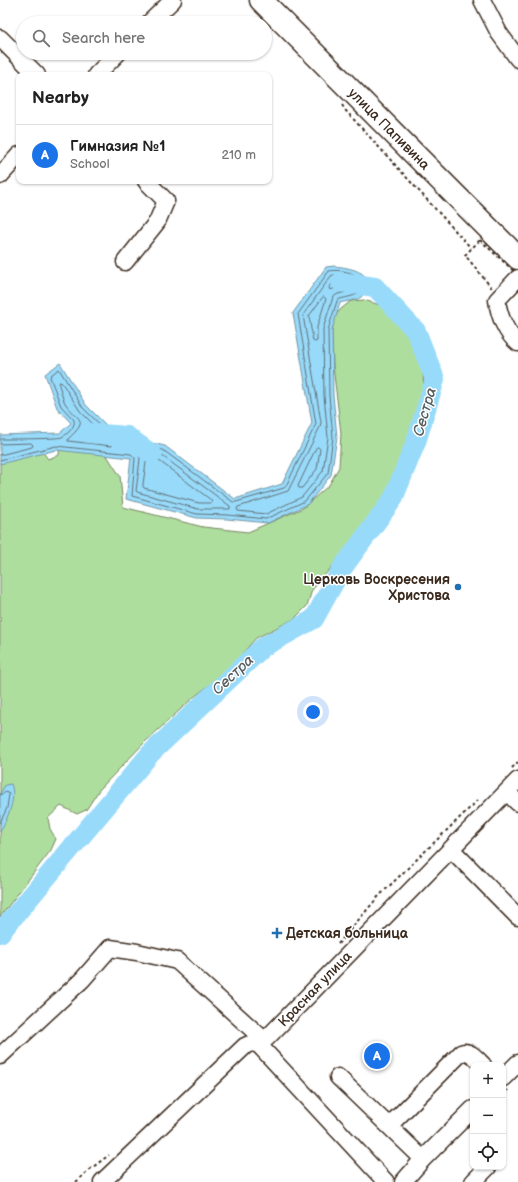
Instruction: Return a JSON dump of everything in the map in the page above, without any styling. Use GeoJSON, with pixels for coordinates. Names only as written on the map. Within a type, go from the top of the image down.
{"type":"FeatureCollection","features":[{"type":"Feature","properties":{"kind":"highway","name":"улица Папивина"},"geometry":{"type":"LineString","coordinates":[[260,0],[518,258]]}},
{"type":"Feature","properties":{"kind":"street"},"geometry":{"type":"LineString","coordinates":[[156,16],[173,0]]}},
{"type":"Feature","properties":{"kind":"street"},"geometry":{"type":"LineString","coordinates":[[482,0],[499,33],[518,59]]}},
{"type":"Feature","properties":{"kind":"street"},"geometry":{"type":"LineString","coordinates":[[0,38],[16,54]]}},
{"type":"Feature","properties":{"kind":"street"},"geometry":{"type":"LineString","coordinates":[[22,60],[34,72]]}},
{"type":"Feature","properties":{"kind":"street"},"geometry":{"type":"LineString","coordinates":[[99,72],[111,60]]}},
{"type":"Feature","properties":{"kind":"street"},"geometry":{"type":"LineString","coordinates":[[0,176],[16,158]]}},
{"type":"Feature","properties":{"kind":"street"},"geometry":{"type":"LineString","coordinates":[[125,262],[157,222],[166,201],[149,184]]}},
{"type":"Feature","properties":{"kind":"street"},"geometry":{"type":"LineString","coordinates":[[518,278],[497,300],[508,334],[518,344]]}},
{"type":"Feature","properties":{"kind":"street","name":"Красная улица"},"geometry":{"type":"LineString","coordinates":[[261,1043],[451,849],[512,797],[512,777]]}},
{"type":"Feature","properties":{"kind":"street"},"geometry":{"type":"LineString","coordinates":[[451,849],[518,918]]}},
{"type":"Feature","properties":{"kind":"street"},"geometry":{"type":"LineString","coordinates":[[0,1056],[82,980],[110,948],[137,952],[177,962],[261,1043],[386,1182]]}},
{"type":"Feature","properties":{"kind":"street"},"geometry":{"type":"LineString","coordinates":[[102,1182],[244,1046],[249,1043],[261,1043]]}},
{"type":"Feature","properties":{"kind":"street"},"geometry":{"type":"LineString","coordinates":[[389,1126],[461,1053],[464,1051],[468,1052],[480,1062]]}},
{"type":"Feature","properties":{"kind":"street"},"geometry":{"type":"LineString","coordinates":[[506,1075],[518,1063]]}},
{"type":"Feature","properties":{"kind":"street"},"geometry":{"type":"LineString","coordinates":[[338,1077],[423,1159]]}},
{"type":"Feature","properties":{"kind":"street"},"geometry":{"type":"LineString","coordinates":[[403,1182],[423,1159],[470,1114]]}},
{"type":"Feature","properties":{"kind":"street"},"geometry":{"type":"LineString","coordinates":[[473,1182],[485,1170]]}},
{"type":"Feature","properties":{"kind":"path"},"geometry":{"type":"LineString","coordinates":[[338,100],[346,111],[471,248]]}},
{"type":"Feature","properties":{"kind":"path"},"geometry":{"type":"LineString","coordinates":[[480,240],[517,274],[495,292],[465,255],[471,248],[480,240]]}},
{"type":"Feature","properties":{"kind":"path"},"geometry":{"type":"LineString","coordinates":[[512,777],[518,762]]}},
{"type":"Feature","properties":{"kind":"path"},"geometry":{"type":"LineString","coordinates":[[338,945],[378,897],[484,795]]}},
{"type":"Feature","properties":{"kind":"path"},"geometry":{"type":"LineString","coordinates":[[76,1182],[113,1152]]}},
{"type":"Feature","properties":{"kind":"green space"},"geometry":{"type":"Polygon","coordinates":[[[364,300],[383,306],[404,329],[416,350],[423,372],[424,393],[422,410],[403,461],[385,501],[312,590],[307,606],[294,619],[256,638],[227,671],[194,697],[145,742],[99,790],[86,810],[77,814],[61,806],[48,818],[50,829],[56,839],[51,850],[0,917],[0,462],[42,451],[48,459],[59,455],[60,443],[104,451],[120,476],[123,507],[203,527],[248,532],[303,508],[329,485],[339,467],[341,433],[333,366],[332,333],[334,317],[351,301],[364,300]]]}},
{"type":"Feature","properties":{"kind":"water"},"geometry":{"type":"Polygon","coordinates":[[[334,266],[356,270],[361,273],[365,276],[367,286],[362,296],[359,298],[340,303],[332,330],[333,395],[337,437],[331,475],[308,504],[268,523],[197,518],[126,499],[131,458],[56,450],[0,464],[0,435],[60,433],[71,423],[57,408],[45,374],[60,363],[86,405],[116,435],[165,446],[235,499],[282,484],[312,423],[293,313],[326,267],[334,266]]]}},
{"type":"Feature","properties":{"kind":"water"},"geometry":{"type":"Polygon","coordinates":[[[11,784],[13,790],[12,803],[0,832],[0,794],[5,785],[11,784]]]}},
{"type":"Feature","properties":{"kind":"waterway","name":"Сестра"},"geometry":{"type":"LineString","coordinates":[[0,933],[151,753],[263,647],[314,619],[341,570],[393,499],[416,442],[435,379],[416,331],[375,287],[341,282]]}},
{"type":"Feature","properties":{"kind":"waterway","name":"Сестра"},"geometry":{"type":"LineString","coordinates":[[88,433],[127,436],[152,454]]}},
{"type":"Feature","properties":{"kind":"place","name":"Церковь Воскресения Христова"},"geometry":{"type":"Point","coordinates":[458,587]}},
{"type":"Feature","properties":{"kind":"place","name":"Детская больница"},"geometry":{"type":"Point","coordinates":[277,933]}},
{"type":"Feature","properties":{"kind":"place","name":"Гимназия №1"},"geometry":{"type":"Point","coordinates":[377,1056]}}]}
